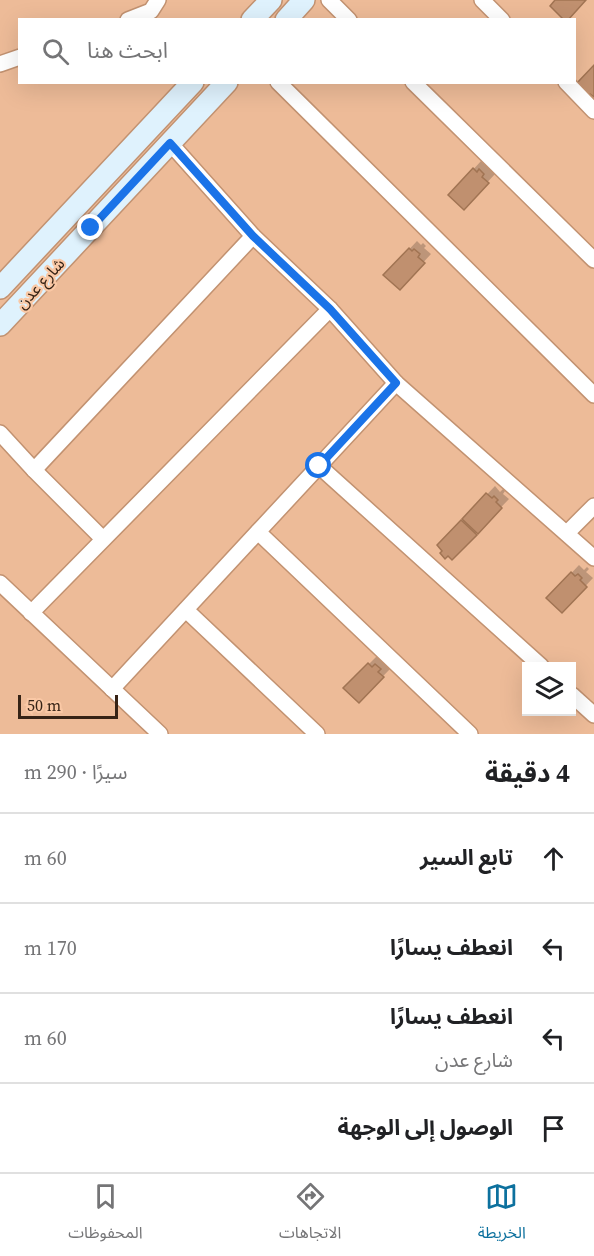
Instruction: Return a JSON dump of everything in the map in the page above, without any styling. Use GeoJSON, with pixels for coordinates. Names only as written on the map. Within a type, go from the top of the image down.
{"type":"FeatureCollection","features":[{"type":"Feature","properties":{"kind":"street"},"geometry":{"type":"LineString","coordinates":[[254,18],[271,0]]}},
{"type":"Feature","properties":{"kind":"street"},"geometry":{"type":"LineString","coordinates":[[288,18],[304,0]]}},
{"type":"Feature","properties":{"kind":"street"},"geometry":{"type":"LineString","coordinates":[[329,0],[347,18]]}},
{"type":"Feature","properties":{"kind":"street"},"geometry":{"type":"LineString","coordinates":[[482,0],[500,18]]}},
{"type":"Feature","properties":{"kind":"street"},"geometry":{"type":"LineString","coordinates":[[133,18],[151,11],[158,2]]}},
{"type":"Feature","properties":{"kind":"street"},"geometry":{"type":"LineString","coordinates":[[158,2],[163,18]]}},
{"type":"Feature","properties":{"kind":"street"},"geometry":{"type":"LineString","coordinates":[[0,64],[18,58]]}},
{"type":"Feature","properties":{"kind":"street","name":"شارع عدن"},"geometry":{"type":"LineString","coordinates":[[0,288],[192,84]]}},
{"type":"Feature","properties":{"kind":"street","name":"شارع عدن"},"geometry":{"type":"LineString","coordinates":[[0,325],[225,84]]}},
{"type":"Feature","properties":{"kind":"street"},"geometry":{"type":"LineString","coordinates":[[280,84],[594,395]]}},
{"type":"Feature","properties":{"kind":"street"},"geometry":{"type":"LineString","coordinates":[[415,84],[594,260]]}},
{"type":"Feature","properties":{"kind":"street"},"geometry":{"type":"LineString","coordinates":[[568,84],[594,111]]}},
{"type":"Feature","properties":{"kind":"street"},"geometry":{"type":"LineString","coordinates":[[170,143],[253,236],[330,309],[396,383],[594,558]]}},
{"type":"Feature","properties":{"kind":"street"},"geometry":{"type":"LineString","coordinates":[[66,219],[91,228]]}},
{"type":"Feature","properties":{"kind":"street"},"geometry":{"type":"LineString","coordinates":[[33,470],[253,236]]}},
{"type":"Feature","properties":{"kind":"street"},"geometry":{"type":"LineString","coordinates":[[31,614],[330,309]]}},
{"type":"Feature","properties":{"kind":"street"},"geometry":{"type":"LineString","coordinates":[[112,689],[396,383]]}},
{"type":"Feature","properties":{"kind":"street"},"geometry":{"type":"LineString","coordinates":[[0,433],[33,470],[103,539]]}},
{"type":"Feature","properties":{"kind":"street"},"geometry":{"type":"LineString","coordinates":[[319,466],[537,662]]}},
{"type":"Feature","properties":{"kind":"street"},"geometry":{"type":"LineString","coordinates":[[567,533],[594,506]]}},
{"type":"Feature","properties":{"kind":"street"},"geometry":{"type":"LineString","coordinates":[[258,531],[470,734]]}},
{"type":"Feature","properties":{"kind":"street"},"geometry":{"type":"LineString","coordinates":[[0,583],[160,734]]}},
{"type":"Feature","properties":{"kind":"street"},"geometry":{"type":"LineString","coordinates":[[186,610],[317,734]]}},
{"type":"Feature","properties":{"kind":"street"},"geometry":{"type":"LineString","coordinates":[[576,699],[594,715]]}},
{"type":"Feature","properties":{"kind":"building"},"geometry":{"type":"Polygon","coordinates":[[[555,0],[586,0],[570,18],[562,18],[550,6],[555,0]]]}},
{"type":"Feature","properties":{"kind":"building"},"geometry":{"type":"Polygon","coordinates":[[[594,65],[594,97],[590,94],[587,97],[580,91],[583,88],[577,83],[594,65]]]}},
{"type":"Feature","properties":{"kind":"building"},"geometry":{"type":"Polygon","coordinates":[[[473,168],[477,172],[479,169],[484,174],[482,177],[489,183],[464,210],[448,195],[473,168]]]}},
{"type":"Feature","properties":{"kind":"building"},"geometry":{"type":"Polygon","coordinates":[[[409,248],[420,254],[418,257],[425,263],[400,290],[383,275],[409,248]]]}},
{"type":"Feature","properties":{"kind":"building"},"geometry":{"type":"Polygon","coordinates":[[[486,493],[492,498],[494,496],[502,508],[478,534],[462,519],[486,493]]]}},
{"type":"Feature","properties":{"kind":"building"},"geometry":{"type":"Polygon","coordinates":[[[461,520],[477,535],[452,560],[448,556],[445,559],[437,545],[461,520]]]}},
{"type":"Feature","properties":{"kind":"building"},"geometry":{"type":"Polygon","coordinates":[[[571,572],[575,576],[578,574],[587,587],[562,613],[546,598],[571,572]]]}},
{"type":"Feature","properties":{"kind":"building"},"geometry":{"type":"Polygon","coordinates":[[[368,663],[372,667],[375,664],[381,669],[378,672],[384,677],[359,703],[343,688],[368,663]]]}},
{"type":"Feature","properties":{"kind":"route"},"geometry":{"type":"LineString","coordinates":[[91,228],[170,143],[253,236],[330,309],[396,383],[319,466]]}}]}
